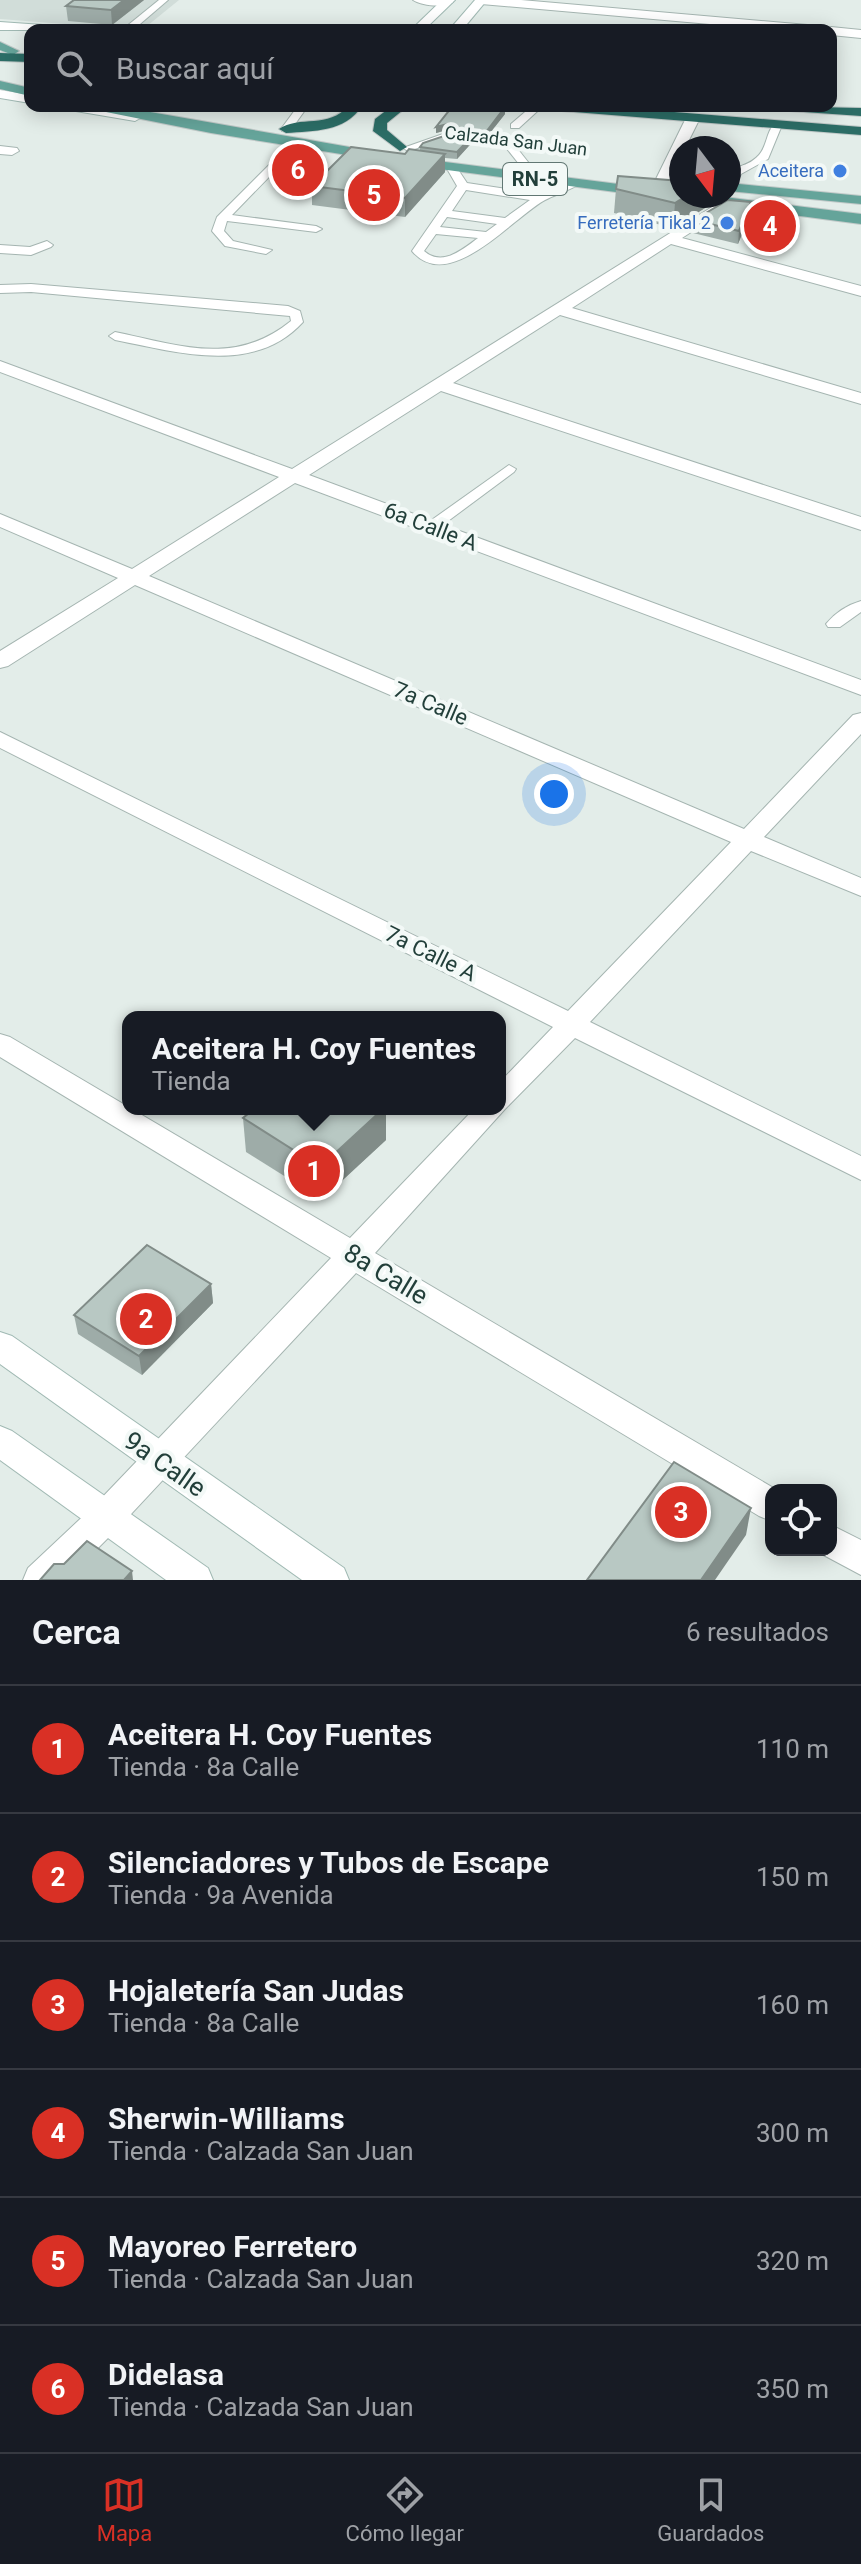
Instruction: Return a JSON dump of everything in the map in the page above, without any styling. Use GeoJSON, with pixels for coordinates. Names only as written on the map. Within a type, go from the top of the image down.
{"type":"FeatureCollection","features":[{"type":"Feature","properties":{"kind":"highway"},"geometry":{"type":"LineString","coordinates":[[4,51],[24,56]]}},
{"type":"Feature","properties":{"kind":"highway"},"geometry":{"type":"LineString","coordinates":[[0,73],[15,74]]}},
{"type":"Feature","properties":{"kind":"highway"},"geometry":{"type":"LineString","coordinates":[[837,110],[861,112]]}},
{"type":"Feature","properties":{"kind":"highway"},"geometry":{"type":"LineString","coordinates":[[286,129],[330,123],[346,117],[350,112]]}},
{"type":"Feature","properties":{"kind":"highway"},"geometry":{"type":"LineString","coordinates":[[390,112],[380,122],[380,131],[404,148]]}},
{"type":"Feature","properties":{"kind":"highway"},"geometry":{"type":"LineString","coordinates":[[621,112],[861,131]]}},
{"type":"Feature","properties":{"kind":"main road"},"geometry":{"type":"LineString","coordinates":[[0,85],[24,91]]}},
{"type":"Feature","properties":{"kind":"main road","name":"Calzada San Juan"},"geometry":{"type":"LineString","coordinates":[[126,112],[211,129],[451,167],[573,184],[669,189]]}},
{"type":"Feature","properties":{"kind":"main road","name":"Calzada San Juan"},"geometry":{"type":"LineString","coordinates":[[191,112],[404,148],[669,180]]}},
{"type":"Feature","properties":{"kind":"main road","name":"Calzada San Juan"},"geometry":{"type":"LineString","coordinates":[[741,193],[861,200]]}},
{"type":"Feature","properties":{"kind":"main road","name":"Calzada San Juan"},"geometry":{"type":"LineString","coordinates":[[741,195],[861,219]]}},
{"type":"Feature","properties":{"kind":"street"},"geometry":{"type":"LineString","coordinates":[[419,0],[448,1]]}},
{"type":"Feature","properties":{"kind":"street"},"geometry":{"type":"LineString","coordinates":[[460,24],[481,0],[751,24]]}},
{"type":"Feature","properties":{"kind":"street"},"geometry":{"type":"LineString","coordinates":[[423,24],[448,1]]}},
{"type":"Feature","properties":{"kind":"street"},"geometry":{"type":"LineString","coordinates":[[0,26],[24,28]]}},
{"type":"Feature","properties":{"kind":"street"},"geometry":{"type":"LineString","coordinates":[[837,32],[861,34]]}},
{"type":"Feature","properties":{"kind":"street"},"geometry":{"type":"LineString","coordinates":[[0,94],[24,98]]}},
{"type":"Feature","properties":{"kind":"street"},"geometry":{"type":"LineString","coordinates":[[107,112],[211,129]]}},
{"type":"Feature","properties":{"kind":"street"},"geometry":{"type":"LineString","coordinates":[[663,179],[693,118]]}},
{"type":"Feature","properties":{"kind":"street"},"geometry":{"type":"LineString","coordinates":[[0,661],[669,239],[708,208]]}},
{"type":"Feature","properties":{"kind":"street"},"geometry":{"type":"LineString","coordinates":[[669,239],[861,291]]}},
{"type":"Feature","properties":{"kind":"street"},"geometry":{"type":"LineString","coordinates":[[558,309],[861,399]]}},
{"type":"Feature","properties":{"kind":"street","name":"6a Calle A"},"geometry":{"type":"LineString","coordinates":[[0,366],[861,688]]}},
{"type":"Feature","properties":{"kind":"street"},"geometry":{"type":"LineString","coordinates":[[438,384],[861,524]]}},
{"type":"Feature","properties":{"kind":"street","name":"7a Calle"},"geometry":{"type":"LineString","coordinates":[[0,520],[861,888]]}},
{"type":"Feature","properties":{"kind":"street"},"geometry":{"type":"LineString","coordinates":[[506,1094],[861,720]]}},
{"type":"Feature","properties":{"kind":"street","name":"7a Calle A"},"geometry":{"type":"LineString","coordinates":[[0,739],[861,1169]]}},
{"type":"Feature","properties":{"kind":"street","name":"8a Calle"},"geometry":{"type":"LineString","coordinates":[[0,1044],[765,1501]]}},
{"type":"Feature","properties":{"kind":"street"},"geometry":{"type":"LineString","coordinates":[[41,1580],[106,1517],[485,1115]]}},
{"type":"Feature","properties":{"kind":"street","name":"9a Calle"},"geometry":{"type":"LineString","coordinates":[[0,1346],[331,1580]]}},
{"type":"Feature","properties":{"kind":"street"},"geometry":{"type":"LineString","coordinates":[[0,1441],[195,1580]]}},
{"type":"Feature","properties":{"kind":"street"},"geometry":{"type":"LineString","coordinates":[[837,1545],[861,1559]]}},
{"type":"Feature","properties":{"kind":"lane"},"geometry":{"type":"LineString","coordinates":[[134,24],[164,0]]}},
{"type":"Feature","properties":{"kind":"lane"},"geometry":{"type":"LineString","coordinates":[[286,129],[299,112]]}},
{"type":"Feature","properties":{"kind":"lane"},"geometry":{"type":"LineString","coordinates":[[515,126],[531,112]]}},
{"type":"Feature","properties":{"kind":"lane"},"geometry":{"type":"LineString","coordinates":[[741,170],[764,157],[777,125]]}},
{"type":"Feature","properties":{"kind":"lane"},"geometry":{"type":"LineString","coordinates":[[404,148],[449,135]]}},
{"type":"Feature","properties":{"kind":"lane"},"geometry":{"type":"LineString","coordinates":[[505,140],[523,162]]}},
{"type":"Feature","properties":{"kind":"lane"},"geometry":{"type":"LineString","coordinates":[[266,250],[229,244],[218,231],[223,217],[298,142]]}},
{"type":"Feature","properties":{"kind":"lane"},"geometry":{"type":"LineString","coordinates":[[451,167],[463,186],[540,198]]}},
{"type":"Feature","properties":{"kind":"lane"},"geometry":{"type":"LineString","coordinates":[[463,186],[418,251],[425,258],[454,259],[540,198],[573,184]]}},
{"type":"Feature","properties":{"kind":"lane"},"geometry":{"type":"LineString","coordinates":[[444,213],[507,222]]}},
{"type":"Feature","properties":{"kind":"lane"},"geometry":{"type":"LineString","coordinates":[[223,217],[316,229]]}},
{"type":"Feature","properties":{"kind":"lane"},"geometry":{"type":"LineString","coordinates":[[432,230],[487,236]]}},
{"type":"Feature","properties":{"kind":"lane"},"geometry":{"type":"LineString","coordinates":[[0,249],[31,251],[47,245]]}},
{"type":"Feature","properties":{"kind":"lane"},"geometry":{"type":"LineString","coordinates":[[0,289],[31,288],[288,310],[296,314],[297,322],[273,341],[240,354],[115,336]]}},
{"type":"Feature","properties":{"kind":"lane"},"geometry":{"type":"LineString","coordinates":[[431,527],[509,469]]}},
{"type":"Feature","properties":{"kind":"lane"},"geometry":{"type":"LineString","coordinates":[[834,624],[861,606]]}},
{"type":"Feature","properties":{"kind":"shaded area"},"geometry":{"type":"Polygon","coordinates":[[[0,0],[179,0],[149,24],[65,24],[0,19],[0,0]]]}},
{"type":"Feature","properties":{"kind":"building"},"geometry":{"type":"Polygon","coordinates":[[[74,0],[124,0],[111,10],[66,6],[74,0]]]}},
{"type":"Feature","properties":{"kind":"building"},"geometry":{"type":"Polygon","coordinates":[[[448,112],[501,112],[486,132],[477,131],[457,152],[420,147],[423,143],[456,132],[457,128],[451,123],[436,127],[448,112]]]}},
{"type":"Feature","properties":{"kind":"building"},"geometry":{"type":"Polygon","coordinates":[[[351,147],[405,154],[409,149],[445,154],[405,198],[312,186],[351,147]]]}},
{"type":"Feature","properties":{"kind":"building"},"geometry":{"type":"Polygon","coordinates":[[[618,176],[669,180],[669,202],[616,189],[618,176]]]}},
{"type":"Feature","properties":{"kind":"building"},"geometry":{"type":"Polygon","coordinates":[[[741,201],[751,202],[739,231],[694,220],[714,208],[741,208],[741,201]]]}},
{"type":"Feature","properties":{"kind":"building"},"geometry":{"type":"Polygon","coordinates":[[[247,1115],[376,1115],[332,1156],[303,1156],[243,1118],[247,1115]]]}},
{"type":"Feature","properties":{"kind":"building"},"geometry":{"type":"Polygon","coordinates":[[[147,1245],[211,1284],[139,1356],[74,1315],[147,1245]]]}},
{"type":"Feature","properties":{"kind":"building"},"geometry":{"type":"Polygon","coordinates":[[[674,1462],[751,1508],[701,1580],[587,1580],[674,1462]]]}},
{"type":"Feature","properties":{"kind":"building"},"geometry":{"type":"Polygon","coordinates":[[[87,1541],[132,1571],[124,1580],[40,1580],[54,1564],[64,1564],[87,1541]]]}},
{"type":"Feature","properties":{"kind":"place","name":"Didelasa"},"geometry":{"type":"Point","coordinates":[298,170]}},
{"type":"Feature","properties":{"kind":"place","name":"Aceitera"},"geometry":{"type":"Point","coordinates":[840,171]}},
{"type":"Feature","properties":{"kind":"place","name":"Mayoreo Ferretero"},"geometry":{"type":"Point","coordinates":[374,195]}},
{"type":"Feature","properties":{"kind":"place","name":"Ferretería Tikal 2"},"geometry":{"type":"Point","coordinates":[727,223]}},
{"type":"Feature","properties":{"kind":"place","name":"Sherwin-Williams"},"geometry":{"type":"Point","coordinates":[770,226]}},
{"type":"Feature","properties":{"kind":"place","name":"Aceitera H. Coy Fuentes"},"geometry":{"type":"Point","coordinates":[314,1171]}},
{"type":"Feature","properties":{"kind":"place","name":"Silenciadores y Tubos de Escape"},"geometry":{"type":"Point","coordinates":[146,1319]}},
{"type":"Feature","properties":{"kind":"place","name":"Hojaletería San Judas"},"geometry":{"type":"Point","coordinates":[681,1512]}}]}
